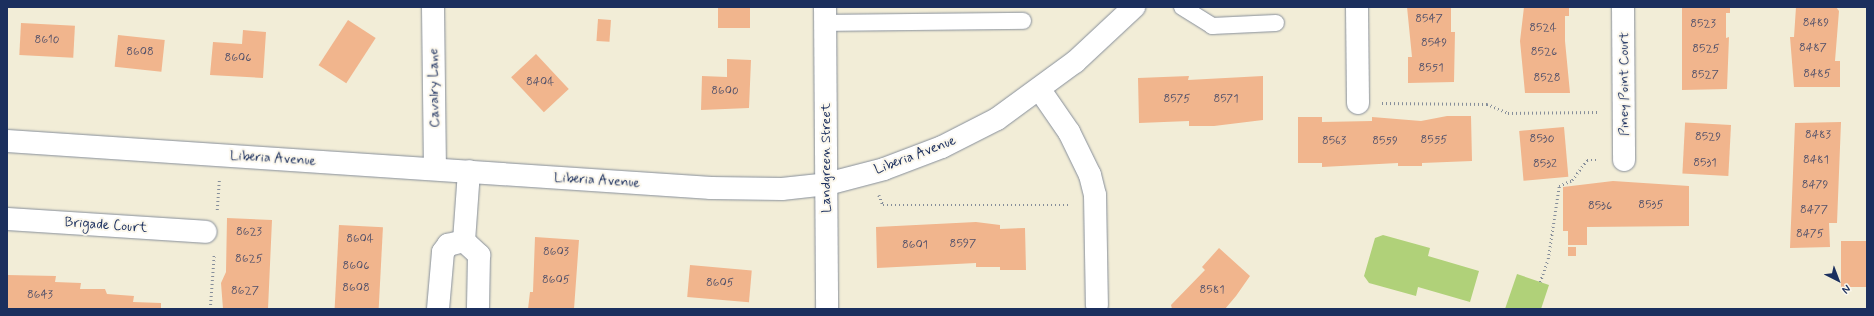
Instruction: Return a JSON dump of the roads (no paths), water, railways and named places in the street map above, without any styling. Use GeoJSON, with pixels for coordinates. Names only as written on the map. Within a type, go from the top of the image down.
{"type":"FeatureCollection","features":[{"type":"Feature","properties":{"kind":"street","name":"Cavalry Lane"},"geometry":{"type":"LineString","coordinates":[[433,7],[435,169]]}},
{"type":"Feature","properties":{"kind":"street","name":"Liberia Avenue"},"geometry":{"type":"LineString","coordinates":[[7,141],[737,189],[827,184],[872,173],[942,147],[997,119],[1040,90],[1134,7]]}},
{"type":"Feature","properties":{"kind":"street"},"geometry":{"type":"LineString","coordinates":[[1357,7],[1358,103]]}},
{"type":"Feature","properties":{"kind":"street","name":"Piney Point Court"},"geometry":{"type":"LineString","coordinates":[[1623,7],[1624,160]]}},
{"type":"Feature","properties":{"kind":"street","name":"Landgreen Street"},"geometry":{"type":"LineString","coordinates":[[825,15],[827,309]]}},
{"type":"Feature","properties":{"kind":"street"},"geometry":{"type":"LineString","coordinates":[[1040,90],[1081,153],[1090,175],[1095,205],[1097,305]]}},
{"type":"Feature","properties":{"kind":"street"},"geometry":{"type":"LineString","coordinates":[[464,241],[469,171]]}},
{"type":"Feature","properties":{"kind":"street","name":"Brigade Court"},"geometry":{"type":"LineString","coordinates":[[7,219],[206,232]]}},
{"type":"Feature","properties":{"kind":"street"},"geometry":{"type":"LineString","coordinates":[[438,309],[443,252],[448,245],[464,241]]}},
{"type":"Feature","properties":{"kind":"street"},"geometry":{"type":"LineString","coordinates":[[464,241],[479,255],[478,309]]}},
{"type":"Feature","properties":{"kind":"lane"},"geometry":{"type":"LineString","coordinates":[[1182,7],[1212,26],[1276,23]]}},
{"type":"Feature","properties":{"kind":"lane"},"geometry":{"type":"LineString","coordinates":[[825,15],[1022,21]]}}]}
